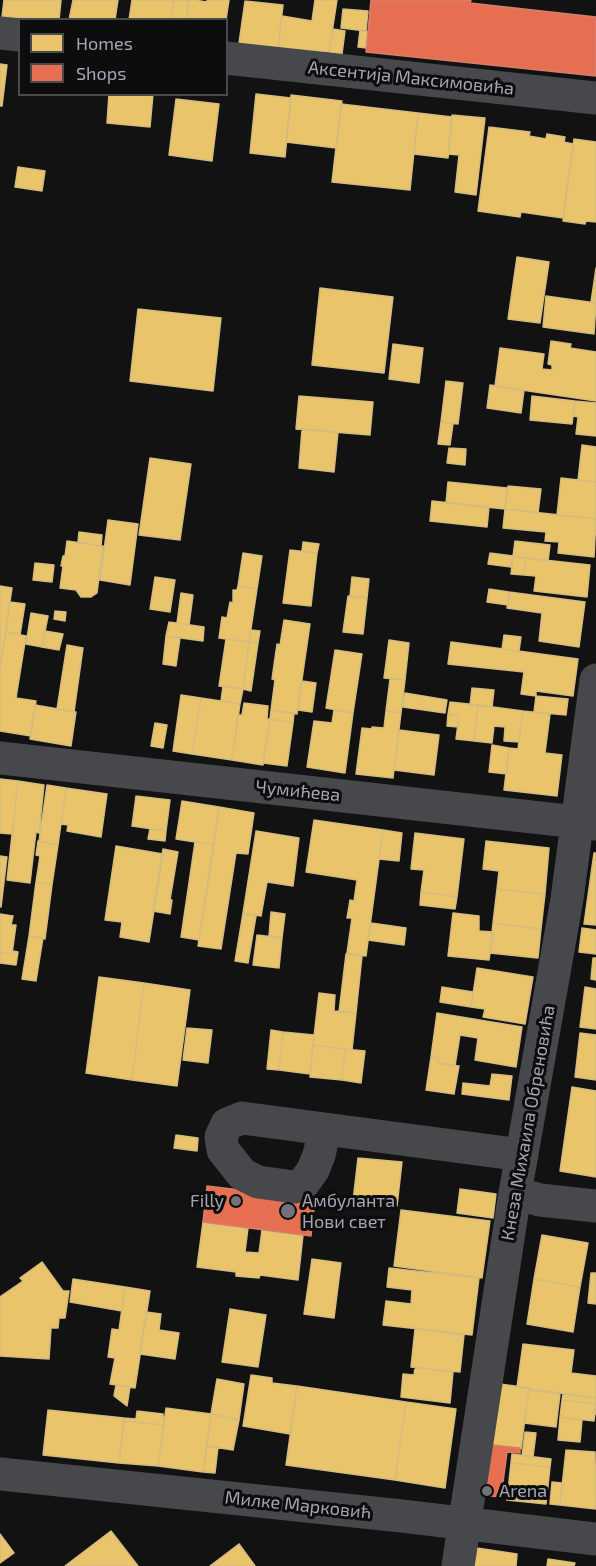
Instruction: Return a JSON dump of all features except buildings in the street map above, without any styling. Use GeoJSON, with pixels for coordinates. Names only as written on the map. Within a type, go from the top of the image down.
{"type":"FeatureCollection","features":[{"type":"Feature","properties":{"kind":"street"},"geometry":{"type":"LineString","coordinates":[[0,33],[18,35]]}},
{"type":"Feature","properties":{"kind":"street","name":"Аксентија Максимовића"},"geometry":{"type":"LineString","coordinates":[[228,58],[596,98]]}},
{"type":"Feature","properties":{"kind":"street","name":"Кнеза Михаила Обреновића"},"geometry":{"type":"LineString","coordinates":[[458,1566],[515,1193],[567,899],[586,823],[596,680]]}},
{"type":"Feature","properties":{"kind":"street","name":"Чумићева"},"geometry":{"type":"LineString","coordinates":[[0,758],[586,823]]}},
{"type":"Feature","properties":{"kind":"street"},"geometry":{"type":"LineString","coordinates":[[325,1129],[522,1155]]}},
{"type":"Feature","properties":{"kind":"street"},"geometry":{"type":"LineString","coordinates":[[515,1193],[540,1200],[596,1206]]}},
{"type":"Feature","properties":{"kind":"street","name":"Милке Марковић"},"geometry":{"type":"LineString","coordinates":[[0,1474],[596,1539]]}},
{"type":"Feature","properties":{"kind":"place","name":"Filly"},"geometry":{"type":"Point","coordinates":[236,1201]}},
{"type":"Feature","properties":{"kind":"place","name":"Амбуланта Нови свет"},"geometry":{"type":"Point","coordinates":[288,1211]}},
{"type":"Feature","properties":{"kind":"place","name":"Arena"},"geometry":{"type":"Point","coordinates":[487,1491]}}]}
